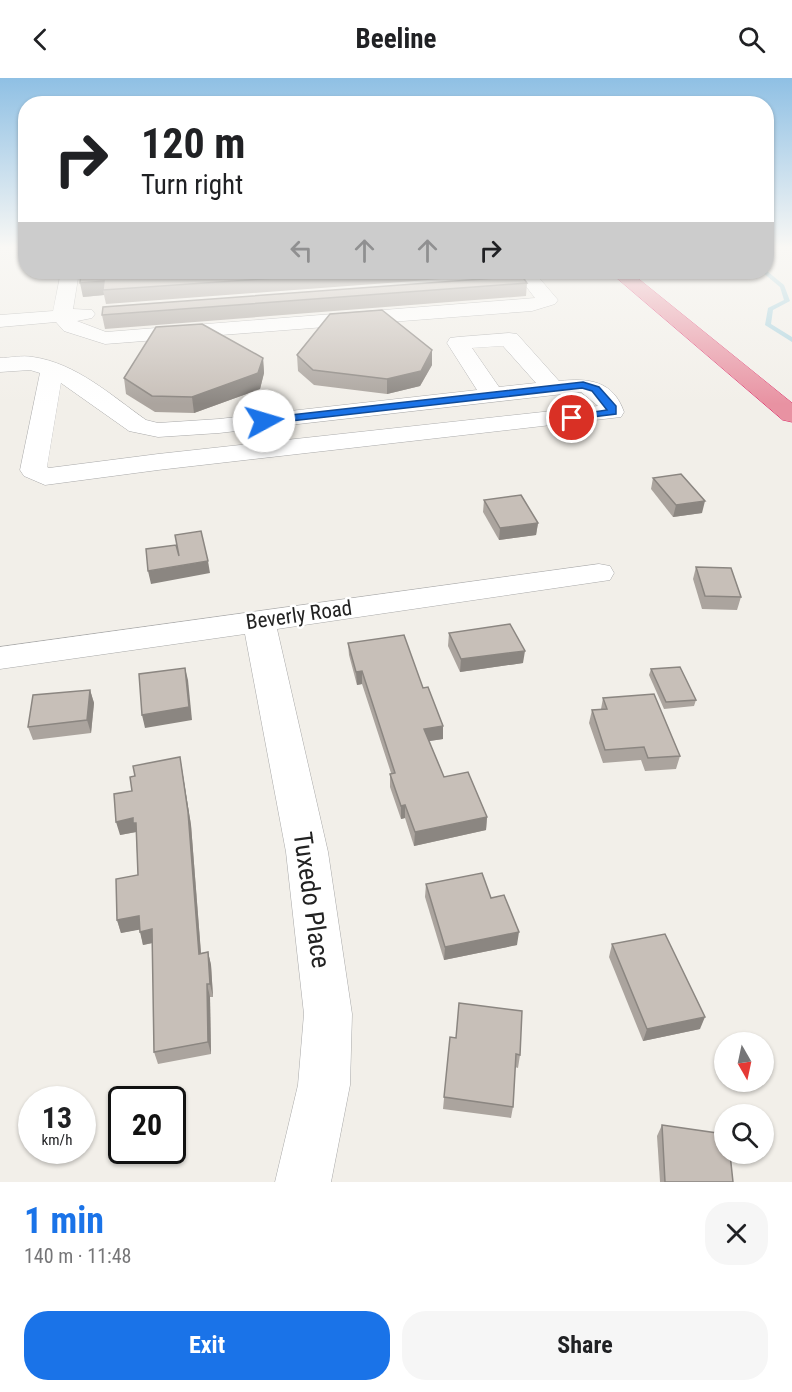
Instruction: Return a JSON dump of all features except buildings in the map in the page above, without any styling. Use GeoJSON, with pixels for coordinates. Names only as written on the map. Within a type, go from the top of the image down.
{"type":"FeatureCollection","features":[{"type":"Feature","properties":{"kind":"highway"},"geometry":{"type":"LineString","coordinates":[[654,301],[792,415]]}},
{"type":"Feature","properties":{"kind":"highway"},"geometry":{"type":"LineString","coordinates":[[676,301],[792,393]]}},
{"type":"Feature","properties":{"kind":"street"},"geometry":{"type":"LineString","coordinates":[[66,316],[67,301]]}},
{"type":"Feature","properties":{"kind":"street"},"geometry":{"type":"LineString","coordinates":[[66,316],[105,338],[520,306],[541,304],[540,301]]}},
{"type":"Feature","properties":{"kind":"street"},"geometry":{"type":"LineString","coordinates":[[0,321],[66,316],[101,307]]}},
{"type":"Feature","properties":{"kind":"street"},"geometry":{"type":"LineString","coordinates":[[492,395],[458,343],[509,339],[553,388]]}},
{"type":"Feature","properties":{"kind":"street"},"geometry":{"type":"LineString","coordinates":[[0,365],[31,363],[52,371],[74,380],[138,426],[158,430],[219,426],[583,385],[595,389],[611,406],[612,412],[158,462],[45,477],[33,470],[52,371]]}},
{"type":"Feature","properties":{"kind":"street","name":"Beverly Road"},"geometry":{"type":"LineString","coordinates":[[0,658],[599,573]]}},
{"type":"Feature","properties":{"kind":"street","name":"Tuxedo Place"},"geometry":{"type":"LineString","coordinates":[[260,620],[307,852],[328,1014],[324,1085],[303,1182]]}},
{"type":"Feature","properties":{"kind":"waterway"},"geometry":{"type":"LineString","coordinates":[[787,301],[770,309],[768,325],[792,340]]}},
{"type":"Feature","properties":{"kind":"route"},"geometry":{"type":"LineString","coordinates":[[264,421],[583,385],[595,389],[611,406],[612,412],[572,418]]}}]}
